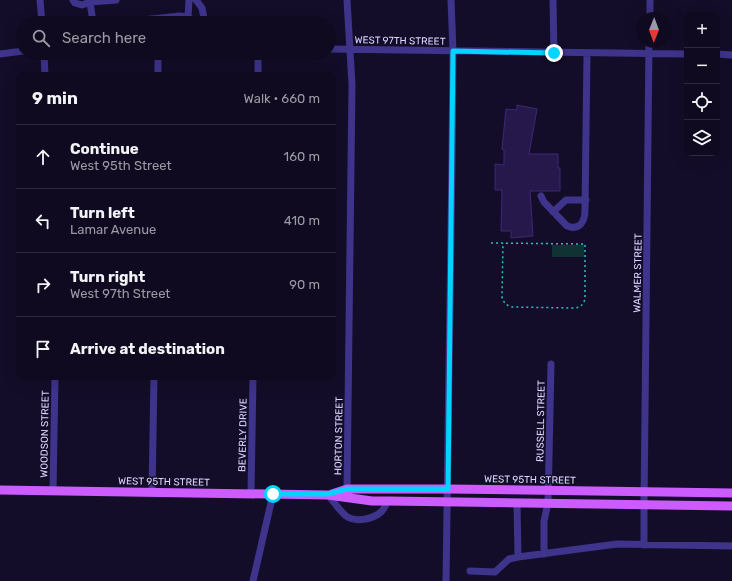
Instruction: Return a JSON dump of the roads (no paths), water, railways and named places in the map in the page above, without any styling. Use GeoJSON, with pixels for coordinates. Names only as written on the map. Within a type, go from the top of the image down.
{"type":"FeatureCollection","features":[{"type":"Feature","properties":{"kind":"main road","name":"WEST 95TH STREET"},"geometry":{"type":"LineString","coordinates":[[328,494],[347,489],[732,493]]}},
{"type":"Feature","properties":{"kind":"main road","name":"WEST 95TH STREET"},"geometry":{"type":"LineString","coordinates":[[0,490],[328,494],[372,501],[732,506]]}},
{"type":"Feature","properties":{"kind":"street"},"geometry":{"type":"LineString","coordinates":[[40,0],[41,16]]}},
{"type":"Feature","properties":{"kind":"street"},"geometry":{"type":"LineString","coordinates":[[73,0],[75,3],[82,5],[90,2],[116,0]]}},
{"type":"Feature","properties":{"kind":"street"},"geometry":{"type":"LineString","coordinates":[[188,16],[189,0]]}},
{"type":"Feature","properties":{"kind":"street"},"geometry":{"type":"LineString","coordinates":[[196,0],[202,8],[204,16]]}},
{"type":"Feature","properties":{"kind":"street","name":"HORTON STREET"},"geometry":{"type":"LineString","coordinates":[[347,0],[352,84],[347,489]]}},
{"type":"Feature","properties":{"kind":"street"},"geometry":{"type":"LineString","coordinates":[[446,581],[453,51],[451,0]]}},
{"type":"Feature","properties":{"kind":"street"},"geometry":{"type":"LineString","coordinates":[[553,0],[554,53]]}},
{"type":"Feature","properties":{"kind":"street"},"geometry":{"type":"LineString","coordinates":[[650,0],[650,12]]}},
{"type":"Feature","properties":{"kind":"street"},"geometry":{"type":"LineString","coordinates":[[90,2],[92,16]]}},
{"type":"Feature","properties":{"kind":"street","name":"WALMER STREET"},"geometry":{"type":"LineString","coordinates":[[644,545],[650,48]]}},
{"type":"Feature","properties":{"kind":"street","name":"WEST 97TH STREET"},"geometry":{"type":"LineString","coordinates":[[336,49],[684,54]]}},
{"type":"Feature","properties":{"kind":"street"},"geometry":{"type":"LineString","coordinates":[[0,54],[16,53]]}},
{"type":"Feature","properties":{"kind":"street"},"geometry":{"type":"LineString","coordinates":[[541,196],[553,212],[567,226],[577,226],[581,224],[584,218],[586,200],[587,53]]}},
{"type":"Feature","properties":{"kind":"street"},"geometry":{"type":"LineString","coordinates":[[720,54],[732,55]]}},
{"type":"Feature","properties":{"kind":"street"},"geometry":{"type":"LineString","coordinates":[[44,60],[45,72]]}},
{"type":"Feature","properties":{"kind":"street"},"geometry":{"type":"LineString","coordinates":[[158,60],[158,72]]}},
{"type":"Feature","properties":{"kind":"street"},"geometry":{"type":"LineString","coordinates":[[258,60],[258,72]]}},
{"type":"Feature","properties":{"kind":"street"},"geometry":{"type":"LineString","coordinates":[[553,212],[566,200],[586,200]]}},
{"type":"Feature","properties":{"kind":"street","name":"RUSSELL STREET"},"geometry":{"type":"LineString","coordinates":[[544,554],[544,521],[548,503],[551,364]]}},
{"type":"Feature","properties":{"kind":"street","name":"WOODSON STREET"},"geometry":{"type":"LineString","coordinates":[[53,491],[55,380]]}},
{"type":"Feature","properties":{"kind":"street"},"geometry":{"type":"LineString","coordinates":[[152,492],[154,380]]}},
{"type":"Feature","properties":{"kind":"street","name":"BEVERLY DRIVE"},"geometry":{"type":"LineString","coordinates":[[251,493],[253,380]]}},
{"type":"Feature","properties":{"kind":"street"},"geometry":{"type":"LineString","coordinates":[[253,581],[273,494]]}},
{"type":"Feature","properties":{"kind":"street"},"geometry":{"type":"LineString","coordinates":[[328,494],[339,510],[348,517],[360,520],[373,517],[382,511],[388,501]]}},
{"type":"Feature","properties":{"kind":"street"},"geometry":{"type":"LineString","coordinates":[[517,503],[518,557]]}},
{"type":"Feature","properties":{"kind":"street"},"geometry":{"type":"LineString","coordinates":[[470,571],[495,572],[509,559],[617,544],[732,546]]}}]}
